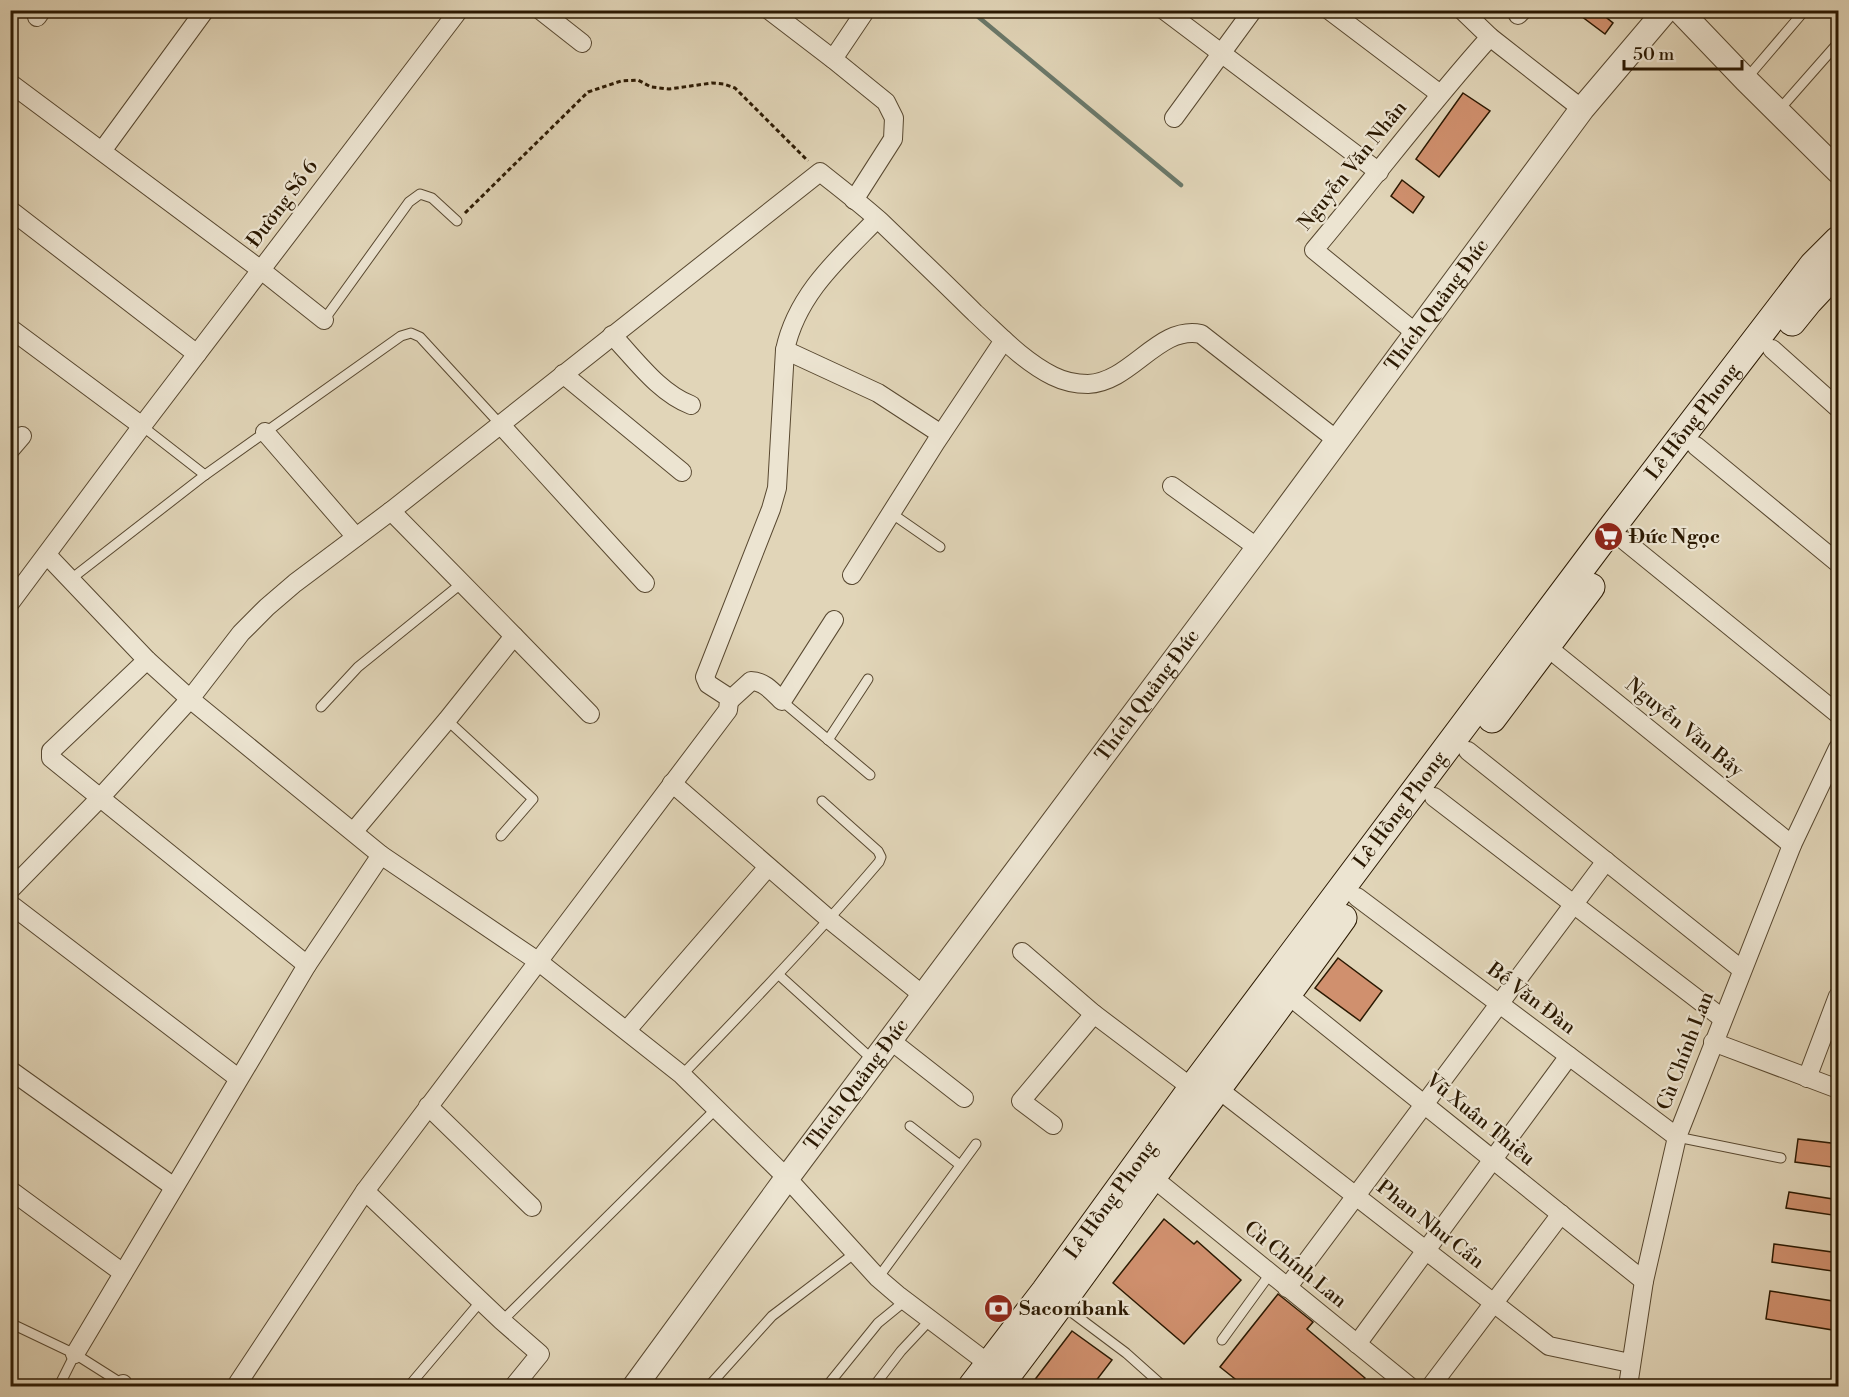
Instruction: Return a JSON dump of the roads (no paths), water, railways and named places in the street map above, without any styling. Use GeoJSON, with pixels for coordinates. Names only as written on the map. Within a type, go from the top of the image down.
{"type":"FeatureCollection","features":[{"type":"Feature","properties":{"kind":"main road","name":"Lê Hồng Phong"},"geometry":{"type":"LineString","coordinates":[[972,1386],[994,1375],[1152,1177],[1205,1089],[1288,995],[1350,892],[1434,797],[1696,446],[1772,349],[1784,318],[1813,265],[1839,240]]}},
{"type":"Feature","properties":{"kind":"main road","name":"Lê Hồng Phong"},"geometry":{"type":"LineString","coordinates":[[1054,1298],[1606,536],[1784,318],[1809,301],[1839,270]]}},
{"type":"Feature","properties":{"kind":"street","name":"Đường Số 6"},"geometry":{"type":"LineString","coordinates":[[10,603],[459,10]]}},
{"type":"Feature","properties":{"kind":"street"},"geometry":{"type":"LineString","coordinates":[[540,10],[582,43]]}},
{"type":"Feature","properties":{"kind":"street"},"geometry":{"type":"LineString","coordinates":[[768,10],[833,58],[886,102],[894,118],[893,139],[854,200]]}},
{"type":"Feature","properties":{"kind":"street"},"geometry":{"type":"LineString","coordinates":[[833,58],[866,10]]}},
{"type":"Feature","properties":{"kind":"street"},"geometry":{"type":"LineString","coordinates":[[1164,10],[1379,172]]}},
{"type":"Feature","properties":{"kind":"street"},"geometry":{"type":"LineString","coordinates":[[1174,118],[1253,10]]}},
{"type":"Feature","properties":{"kind":"street"},"geometry":{"type":"LineString","coordinates":[[1329,10],[1440,94]]}},
{"type":"Feature","properties":{"kind":"street"},"geometry":{"type":"LineString","coordinates":[[1462,10],[1490,37],[1582,109]]}},
{"type":"Feature","properties":{"kind":"street","name":"Thích Quảng Đức"},"geometry":{"type":"LineString","coordinates":[[635,1386],[787,1178],[1338,441],[1582,109],[1666,10]]}},
{"type":"Feature","properties":{"kind":"street"},"geometry":{"type":"LineString","coordinates":[[1679,10],[1746,80],[1839,171]]}},
{"type":"Feature","properties":{"kind":"street"},"geometry":{"type":"LineString","coordinates":[[102,151],[195,14]]}},
{"type":"Feature","properties":{"kind":"street","name":"Nguyễn Văn Nhân"},"geometry":{"type":"LineString","coordinates":[[1417,334],[1314,250],[1440,94],[1490,37]]}},
{"type":"Feature","properties":{"kind":"street"},"geometry":{"type":"LineString","coordinates":[[10,83],[261,270],[324,320]]}},
{"type":"Feature","properties":{"kind":"street"},"geometry":{"type":"LineString","coordinates":[[10,890],[99,799],[190,699],[241,633],[267,607],[820,172],[877,219],[1004,340],[1035,366],[1054,376],[1072,383],[1103,382],[1117,376],[1171,338],[1190,332],[1201,334],[1338,441]]}},
{"type":"Feature","properties":{"kind":"street"},"geometry":{"type":"LineString","coordinates":[[10,210],[197,354]]}},
{"type":"Feature","properties":{"kind":"street"},"geometry":{"type":"LineString","coordinates":[[236,1386],[365,1191],[728,710],[728,697],[708,684],[705,677],[771,509],[777,488],[785,350],[789,332],[821,276],[877,219]]}},
{"type":"Feature","properties":{"kind":"street"},"geometry":{"type":"LineString","coordinates":[[10,328],[142,426]]}},
{"type":"Feature","properties":{"kind":"street"},"geometry":{"type":"LineString","coordinates":[[612,335],[666,391],[677,400],[691,405]]}},
{"type":"Feature","properties":{"kind":"street"},"geometry":{"type":"LineString","coordinates":[[852,575],[941,434],[1004,340]]}},
{"type":"Feature","properties":{"kind":"street"},"geometry":{"type":"LineString","coordinates":[[1772,349],[1839,408]]}},
{"type":"Feature","properties":{"kind":"street"},"geometry":{"type":"LineString","coordinates":[[785,350],[878,393],[941,434]]}},
{"type":"Feature","properties":{"kind":"street"},"geometry":{"type":"LineString","coordinates":[[563,374],[682,472]]}},
{"type":"Feature","properties":{"kind":"street"},"geometry":{"type":"LineString","coordinates":[[500,424],[645,583]]}},
{"type":"Feature","properties":{"kind":"street"},"geometry":{"type":"LineString","coordinates":[[265,432],[356,537]]}},
{"type":"Feature","properties":{"kind":"street"},"geometry":{"type":"LineString","coordinates":[[1696,446],[1839,563]]}},
{"type":"Feature","properties":{"kind":"street"},"geometry":{"type":"LineString","coordinates":[[1172,486],[1258,548]]}},
{"type":"Feature","properties":{"kind":"street"},"geometry":{"type":"LineString","coordinates":[[391,511],[590,714]]}},
{"type":"Feature","properties":{"kind":"street"},"geometry":{"type":"LineString","coordinates":[[1625,541],[1839,714]]}},
{"type":"Feature","properties":{"kind":"street"},"geometry":{"type":"LineString","coordinates":[[47,555],[147,660],[190,699],[381,855],[539,962],[682,1075],[787,1178],[878,1278],[994,1375]]}},
{"type":"Feature","properties":{"kind":"street"},"geometry":{"type":"LineString","coordinates":[[729,701],[751,681],[757,681],[768,687],[782,701],[834,620]]}},
{"type":"Feature","properties":{"kind":"street"},"geometry":{"type":"LineString","coordinates":[[354,831],[514,636]]}},
{"type":"Feature","properties":{"kind":"street","name":"Nguyễn Văn Bảy"},"geometry":{"type":"LineString","coordinates":[[1547,647],[1792,845]]}},
{"type":"Feature","properties":{"kind":"street"},"geometry":{"type":"LineString","coordinates":[[147,660],[51,751],[51,758],[99,799],[307,964]]}},
{"type":"Feature","properties":{"kind":"street","name":"Cù Chính Lan"},"geometry":{"type":"LineString","coordinates":[[1628,1386],[1644,1281],[1677,1137],[1741,969],[1792,845],[1839,748]]}},
{"type":"Feature","properties":{"kind":"street"},"geometry":{"type":"LineString","coordinates":[[1468,751],[1741,969]]}},
{"type":"Feature","properties":{"kind":"street"},"geometry":{"type":"LineString","coordinates":[[672,783],[830,920],[924,996]]}},
{"type":"Feature","properties":{"kind":"street"},"geometry":{"type":"LineString","coordinates":[[1434,797],[1722,1018]]}},
{"type":"Feature","properties":{"kind":"street"},"geometry":{"type":"LineString","coordinates":[[75,1354],[307,964],[381,855]]}},
{"type":"Feature","properties":{"kind":"street"},"geometry":{"type":"LineString","coordinates":[[1287,1288],[1606,861]]}},
{"type":"Feature","properties":{"kind":"street"},"geometry":{"type":"LineString","coordinates":[[627,1030],[768,867]]}},
{"type":"Feature","properties":{"kind":"street","name":"Bế Văn Đàn"},"geometry":{"type":"LineString","coordinates":[[1350,892],[1677,1137]]}},
{"type":"Feature","properties":{"kind":"street"},"geometry":{"type":"LineString","coordinates":[[10,904],[238,1078]]}},
{"type":"Feature","properties":{"kind":"street","name":"Phan Như Cẩn"},"geometry":{"type":"LineString","coordinates":[[1022,952],[1094,1014],[1356,1196],[1549,1346],[1630,1363]]}},
{"type":"Feature","properties":{"kind":"street","name":"Vũ Xuân Thiều"},"geometry":{"type":"LineString","coordinates":[[1288,995],[1644,1281]]}},
{"type":"Feature","properties":{"kind":"street"},"geometry":{"type":"LineString","coordinates":[[1807,1078],[1839,996]]}},
{"type":"Feature","properties":{"kind":"street"},"geometry":{"type":"LineString","coordinates":[[1053,1125],[1020,1101],[1094,1014]]}},
{"type":"Feature","properties":{"kind":"street"},"geometry":{"type":"LineString","coordinates":[[890,1040],[964,1098]]}},
{"type":"Feature","properties":{"kind":"street"},"geometry":{"type":"LineString","coordinates":[[1713,1042],[1839,1089]]}},
{"type":"Feature","properties":{"kind":"street"},"geometry":{"type":"LineString","coordinates":[[1357,1344],[1569,1056]]}},
{"type":"Feature","properties":{"kind":"street"},"geometry":{"type":"LineString","coordinates":[[10,1070],[174,1187]]}},
{"type":"Feature","properties":{"kind":"street"},"geometry":{"type":"LineString","coordinates":[[428,1106],[532,1206]]}},
{"type":"Feature","properties":{"kind":"street","name":"Cù Chính Lan"},"geometry":{"type":"LineString","coordinates":[[1152,1177],[1409,1386]]}},
{"type":"Feature","properties":{"kind":"street"},"geometry":{"type":"LineString","coordinates":[[10,1190],[123,1273]]}},
{"type":"Feature","properties":{"kind":"street"},"geometry":{"type":"LineString","coordinates":[[365,1191],[502,1321],[540,1353],[514,1386]]}},
{"type":"Feature","properties":{"kind":"street"},"geometry":{"type":"LineString","coordinates":[[1431,1386],[1561,1214]]}},
{"type":"Feature","properties":{"kind":"lane"},"geometry":{"type":"LineString","coordinates":[[1746,80],[1805,10]]}},
{"type":"Feature","properties":{"kind":"lane"},"geometry":{"type":"LineString","coordinates":[[1778,112],[1839,43]]}},
{"type":"Feature","properties":{"kind":"lane"},"geometry":{"type":"LineString","coordinates":[[324,320],[409,202],[420,194],[432,198],[457,221]]}},
{"type":"Feature","properties":{"kind":"lane"},"geometry":{"type":"LineString","coordinates":[[71,579],[205,475],[401,336],[411,333],[420,337],[500,424]]}},
{"type":"Feature","properties":{"kind":"lane"},"geometry":{"type":"LineString","coordinates":[[142,426],[205,475]]}},
{"type":"Feature","properties":{"kind":"lane"},"geometry":{"type":"LineString","coordinates":[[891,513],[940,547]]}},
{"type":"Feature","properties":{"kind":"lane"},"geometry":{"type":"LineString","coordinates":[[321,707],[358,667],[462,583]]}},
{"type":"Feature","properties":{"kind":"lane"},"geometry":{"type":"LineString","coordinates":[[828,740],[868,679]]}},
{"type":"Feature","properties":{"kind":"lane"},"geometry":{"type":"LineString","coordinates":[[782,701],[870,775]]}},
{"type":"Feature","properties":{"kind":"lane"},"geometry":{"type":"LineString","coordinates":[[447,720],[533,800],[501,836]]}},
{"type":"Feature","properties":{"kind":"lane"},"geometry":{"type":"LineString","coordinates":[[682,1075],[830,920],[879,862],[881,857],[878,851],[822,801]]}},
{"type":"Feature","properties":{"kind":"lane"},"geometry":{"type":"LineString","coordinates":[[779,975],[874,1061]]}},
{"type":"Feature","properties":{"kind":"lane"},"geometry":{"type":"LineString","coordinates":[[502,1321],[717,1108]]}},
{"type":"Feature","properties":{"kind":"lane"},"geometry":{"type":"LineString","coordinates":[[910,1126],[960,1165]]}},
{"type":"Feature","properties":{"kind":"lane"},"geometry":{"type":"LineString","coordinates":[[1677,1137],[1781,1158]]}},
{"type":"Feature","properties":{"kind":"lane"},"geometry":{"type":"LineString","coordinates":[[878,1278],[976,1144]]}},
{"type":"Feature","properties":{"kind":"lane"},"geometry":{"type":"LineString","coordinates":[[709,1386],[772,1316],[855,1253]]}},
{"type":"Feature","properties":{"kind":"lane"},"geometry":{"type":"LineString","coordinates":[[1222,1340],[1270,1274]]}},
{"type":"Feature","properties":{"kind":"lane"},"geometry":{"type":"LineString","coordinates":[[1054,1298],[1126,1353],[1163,1386]]}},
{"type":"Feature","properties":{"kind":"lane"},"geometry":{"type":"LineString","coordinates":[[409,1386],[481,1301]]}},
{"type":"Feature","properties":{"kind":"lane"},"geometry":{"type":"LineString","coordinates":[[827,1386],[878,1323],[905,1301]]}},
{"type":"Feature","properties":{"kind":"lane"},"geometry":{"type":"LineString","coordinates":[[874,1386],[901,1351],[930,1320]]}},
{"type":"Feature","properties":{"kind":"lane"},"geometry":{"type":"LineString","coordinates":[[10,1323],[75,1354],[124,1386]]}},
{"type":"Feature","properties":{"kind":"lane"},"geometry":{"type":"LineString","coordinates":[[59,1386],[75,1354]]}},
{"type":"Feature","properties":{"kind":"waterway"},"geometry":{"type":"LineString","coordinates":[[970,10],[1181,185]]}},
{"type":"Feature","properties":{"kind":"place","name":"Đức Ngọc"},"geometry":{"type":"Point","coordinates":[1608,537]}},
{"type":"Feature","properties":{"kind":"place","name":"Sacombank"},"geometry":{"type":"Point","coordinates":[998,1309]}}]}
